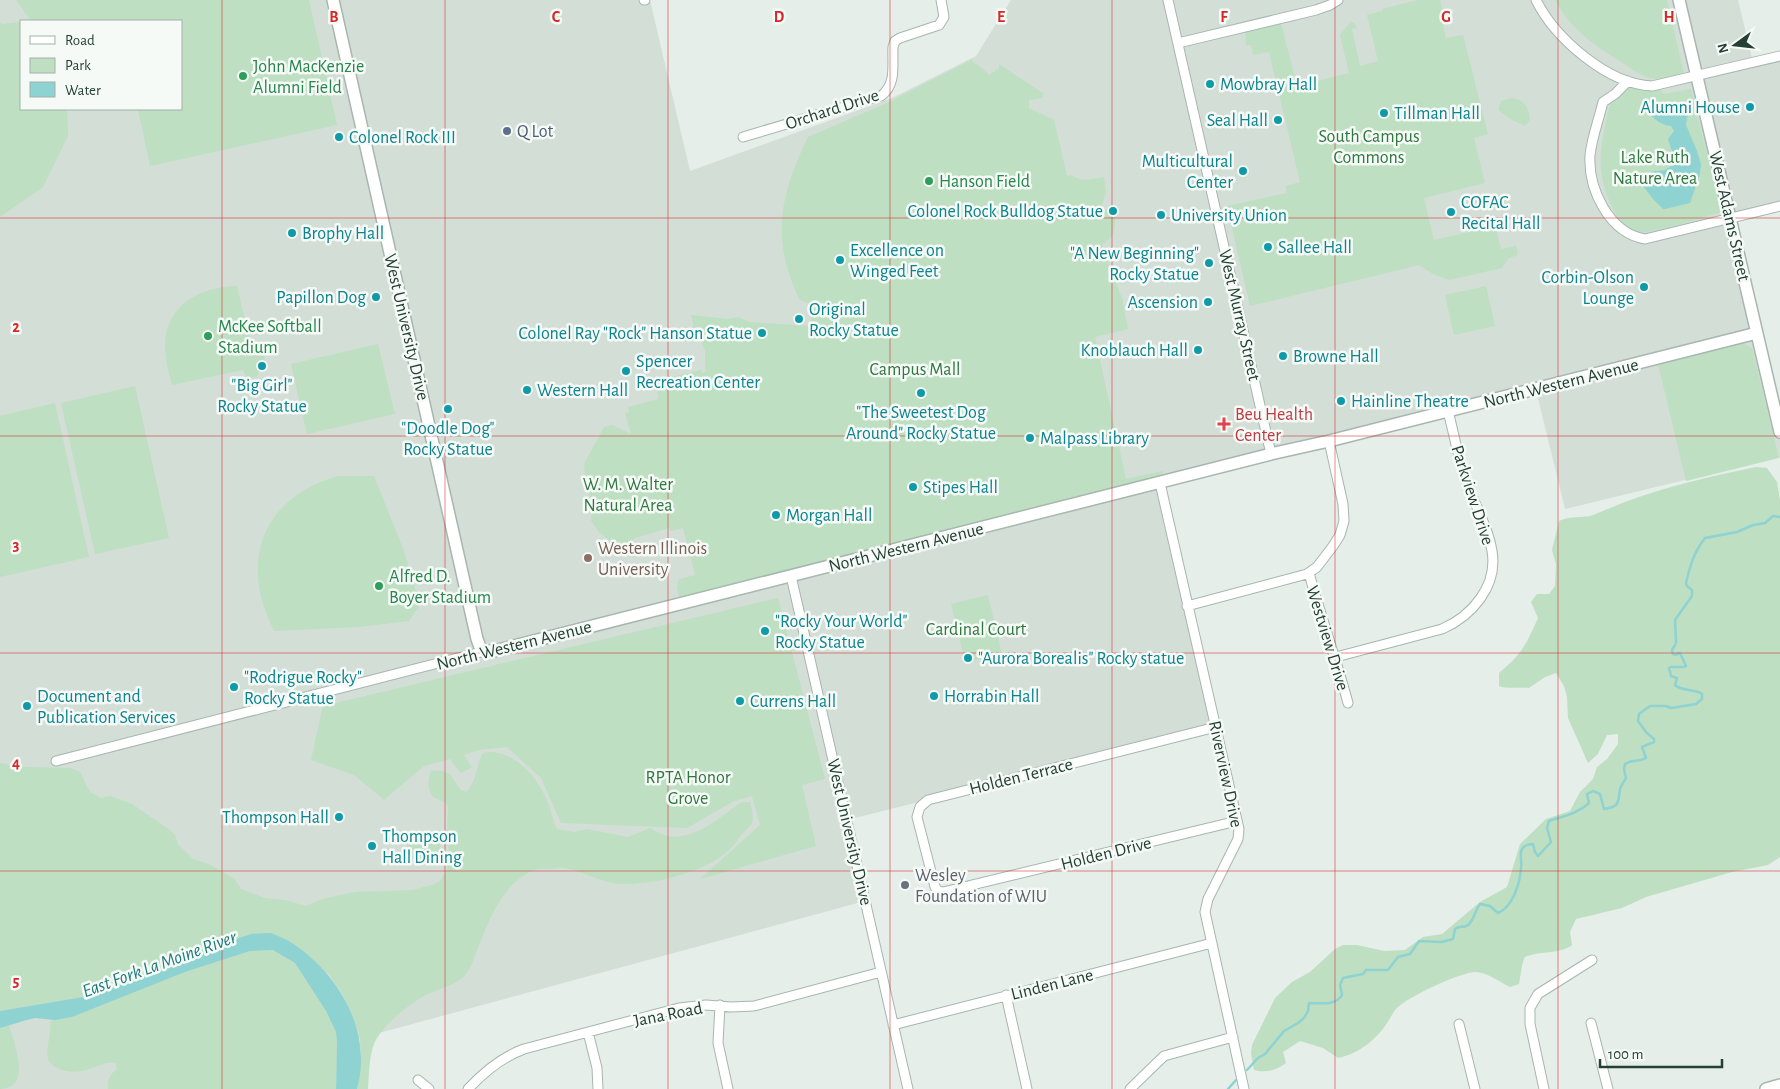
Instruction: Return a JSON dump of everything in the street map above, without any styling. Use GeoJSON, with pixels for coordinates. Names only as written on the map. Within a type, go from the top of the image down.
{"type":"FeatureCollection","features":[{"type":"Feature","properties":{"kind":"street","name":"West University Drive"},"geometry":{"type":"LineString","coordinates":[[333,0],[477,640],[480,647],[485,651]]}},
{"type":"Feature","properties":{"kind":"street","name":"Orchard Drive"},"geometry":{"type":"LineString","coordinates":[[743,137],[881,96],[892,84],[893,47],[895,41],[939,25],[944,16],[941,0]]}},
{"type":"Feature","properties":{"kind":"street","name":"West Murray Street"},"geometry":{"type":"LineString","coordinates":[[1168,0],[1271,454]]}},
{"type":"Feature","properties":{"kind":"street"},"geometry":{"type":"LineString","coordinates":[[1178,43],[1316,10],[1338,0]]}},
{"type":"Feature","properties":{"kind":"street"},"geometry":{"type":"LineString","coordinates":[[1536,0],[1547,19],[1570,44],[1604,70],[1628,81],[1652,86],[1697,77],[1780,56]]}},
{"type":"Feature","properties":{"kind":"street","name":"West Adams Street"},"geometry":{"type":"LineString","coordinates":[[1679,0],[1780,432]]}},
{"type":"Feature","properties":{"kind":"street"},"geometry":{"type":"LineString","coordinates":[[1628,81],[1615,94],[1603,102],[1590,155],[1592,177],[1598,196],[1611,218],[1625,232],[1645,239],[1780,206]]}},
{"type":"Feature","properties":{"kind":"street","name":"North Western Avenue"},"geometry":{"type":"LineString","coordinates":[[56,761],[485,651],[490,652],[1757,333]]}},
{"type":"Feature","properties":{"kind":"street","name":"Parkview Drive"},"geometry":{"type":"LineString","coordinates":[[1336,657],[1442,629],[1462,618],[1483,594],[1491,573],[1492,551],[1465,477],[1448,411]]}},
{"type":"Feature","properties":{"kind":"street"},"geometry":{"type":"LineString","coordinates":[[1187,606],[1309,573],[1317,567],[1340,535],[1344,521],[1343,504],[1329,441]]}},
{"type":"Feature","properties":{"kind":"street","name":"Riverview Drive"},"geometry":{"type":"LineString","coordinates":[[1160,483],[1239,829],[1238,839],[1206,905],[1205,912],[1244,1089]]}},
{"type":"Feature","properties":{"kind":"street","name":"Westview Drive"},"geometry":{"type":"LineString","coordinates":[[1309,573],[1325,631],[1336,657],[1348,703]]}},
{"type":"Feature","properties":{"kind":"street","name":"West University Drive"},"geometry":{"type":"LineString","coordinates":[[791,576],[908,1089]]}},
{"type":"Feature","properties":{"kind":"street","name":"Holden Terrace"},"geometry":{"type":"LineString","coordinates":[[945,892],[938,891],[935,886],[917,817],[918,810],[925,802],[1216,727]]}},
{"type":"Feature","properties":{"kind":"street","name":"Holden Drive"},"geometry":{"type":"LineString","coordinates":[[945,892],[1237,820]]}},
{"type":"Feature","properties":{"kind":"street","name":"Linden Lane"},"geometry":{"type":"LineString","coordinates":[[893,1025],[1212,943]]}},
{"type":"Feature","properties":{"kind":"street"},"geometry":{"type":"LineString","coordinates":[[1544,1089],[1530,1024],[1530,1008],[1538,994],[1592,960]]}},
{"type":"Feature","properties":{"kind":"street","name":"Jana Road"},"geometry":{"type":"LineString","coordinates":[[468,1089],[490,1068],[514,1053],[588,1032],[679,1008],[706,1005],[743,1007],[760,1005],[881,972]]}},
{"type":"Feature","properties":{"kind":"street"},"geometry":{"type":"LineString","coordinates":[[1006,995],[1028,1089]]}},
{"type":"Feature","properties":{"kind":"street"},"geometry":{"type":"LineString","coordinates":[[720,1005],[718,1043],[728,1089]]}},
{"type":"Feature","properties":{"kind":"street"},"geometry":{"type":"LineString","coordinates":[[1591,1023],[1608,1089]]}},
{"type":"Feature","properties":{"kind":"street"},"geometry":{"type":"LineString","coordinates":[[1459,1024],[1475,1089]]}},
{"type":"Feature","properties":{"kind":"street"},"geometry":{"type":"LineString","coordinates":[[588,1032],[597,1068],[598,1089]]}},
{"type":"Feature","properties":{"kind":"street"},"geometry":{"type":"LineString","coordinates":[[1130,1089],[1164,1056],[1233,1038]]}},
{"type":"Feature","properties":{"kind":"street"},"geometry":{"type":"LineString","coordinates":[[418,1080],[429,1089]]}},
{"type":"Feature","properties":{"kind":"street"},"geometry":{"type":"LineString","coordinates":[[1766,1089],[1780,1085]]}},
{"type":"Feature","properties":{"kind":"shaded area","name":"Western Illinois University"},"geometry":{"type":"Polygon","coordinates":[[[0,0],[650,0],[690,171],[892,98],[976,56],[1011,0],[1738,0],[1753,62],[1780,56],[1780,206],[1731,219],[1780,432],[1780,457],[1565,509],[1536,390],[1160,483],[1216,727],[847,820],[865,901],[346,1042],[332,1089],[0,1089],[0,0]]]}},
{"type":"Feature","properties":{"kind":"green space"},"geometry":{"type":"Polygon","coordinates":[[[16,0],[309,0],[337,125],[150,166],[138,110],[182,110],[182,20],[30,20],[16,0]]]}},
{"type":"Feature","properties":{"kind":"green space","name":"South Campus Commons"},"geometry":{"type":"Polygon","coordinates":[[[1418,0],[1440,0],[1444,16],[1441,17],[1446,38],[1463,35],[1488,134],[1474,138],[1485,183],[1424,198],[1434,240],[1495,226],[1501,249],[1516,246],[1518,255],[1509,258],[1502,268],[1449,280],[1433,274],[1419,265],[1250,306],[1227,206],[1287,193],[1286,186],[1300,182],[1269,52],[1253,55],[1251,45],[1246,45],[1245,27],[1280,19],[1297,86],[1349,73],[1340,35],[1351,21],[1357,28],[1352,29],[1360,66],[1378,61],[1367,15],[1382,11],[1382,9],[1418,0]]]}},
{"type":"Feature","properties":{"kind":"green space"},"geometry":{"type":"Polygon","coordinates":[[[1555,0],[1667,0],[1684,74],[1654,79],[1637,73],[1605,52],[1577,29],[1561,11],[1555,0]]]}},
{"type":"Feature","properties":{"kind":"green space"},"geometry":{"type":"Polygon","coordinates":[[[0,22],[2,24],[20,22],[20,110],[67,110],[68,136],[43,187],[0,217],[0,22]]]}},
{"type":"Feature","properties":{"kind":"green space"},"geometry":{"type":"Polygon","coordinates":[[[971,60],[990,75],[999,68],[999,64],[1044,94],[1042,98],[1029,100],[1029,108],[1054,120],[1067,176],[1072,175],[1083,180],[1104,177],[1106,193],[1101,208],[1105,210],[1111,208],[1116,214],[1112,235],[1102,244],[1122,298],[1128,329],[1095,337],[1126,479],[1162,471],[1165,481],[681,604],[677,587],[679,579],[695,575],[683,528],[671,531],[669,528],[635,538],[620,551],[598,531],[591,521],[592,508],[584,470],[585,462],[604,427],[612,425],[631,434],[625,413],[629,412],[628,407],[659,399],[655,384],[663,382],[663,379],[701,370],[702,373],[706,372],[705,351],[697,329],[694,329],[691,315],[729,319],[738,317],[749,322],[809,326],[815,306],[800,300],[785,257],[782,237],[785,198],[798,158],[808,137],[887,103],[971,60]]]}},
{"type":"Feature","properties":{"kind":"green space","name":"Lake Ruth Nature Area"},"geometry":{"type":"Polygon","coordinates":[[[1631,87],[1661,90],[1664,94],[1691,89],[1721,212],[1677,225],[1642,232],[1632,231],[1620,220],[1607,196],[1603,183],[1601,157],[1610,103],[1631,87]]]}},
{"type":"Feature","properties":{"kind":"green space"},"geometry":{"type":"Polygon","coordinates":[[[1512,98],[1523,103],[1529,112],[1530,120],[1525,126],[1498,110],[1501,101],[1512,98]]]}},
{"type":"Feature","properties":{"kind":"green space","name":"McKee Softball Stadium"},"geometry":{"type":"Polygon","coordinates":[[[237,286],[252,351],[264,350],[265,363],[256,377],[247,379],[243,370],[172,385],[166,361],[165,341],[168,327],[174,314],[183,304],[207,291],[221,287],[237,286]]]}},
{"type":"Feature","properties":{"kind":"green space"},"geometry":{"type":"Polygon","coordinates":[[[1486,286],[1495,326],[1454,335],[1445,295],[1486,286]]]}},
{"type":"Feature","properties":{"kind":"green space"},"geometry":{"type":"Polygon","coordinates":[[[1743,343],[1752,348],[1779,458],[1686,481],[1658,364],[1743,343]]]}},
{"type":"Feature","properties":{"kind":"green space"},"geometry":{"type":"Polygon","coordinates":[[[378,344],[395,414],[307,434],[291,364],[378,344]]]}},
{"type":"Feature","properties":{"kind":"green space"},"geometry":{"type":"Polygon","coordinates":[[[135,386],[169,538],[95,554],[61,403],[135,386]]]}},
{"type":"Feature","properties":{"kind":"green space"},"geometry":{"type":"Polygon","coordinates":[[[55,403],[89,557],[0,577],[0,416],[55,403]]]}},
{"type":"Feature","properties":{"kind":"green space"},"geometry":{"type":"Polygon","coordinates":[[[1756,467],[1767,468],[1777,482],[1780,500],[1780,857],[1768,865],[1732,872],[1646,897],[1622,908],[1576,919],[1570,932],[1572,945],[1561,950],[1525,957],[1519,984],[1510,987],[1480,972],[1468,973],[1447,981],[1404,1002],[1395,1010],[1378,1035],[1353,1053],[1338,1058],[1323,1048],[1300,1041],[1283,1052],[1286,1063],[1282,1066],[1270,1071],[1254,1070],[1251,1054],[1252,1045],[1275,998],[1292,982],[1310,972],[1335,949],[1343,945],[1357,945],[1384,951],[1405,950],[1423,937],[1442,934],[1480,902],[1507,887],[1520,844],[1546,819],[1570,811],[1580,792],[1593,779],[1597,767],[1607,759],[1618,744],[1618,734],[1607,735],[1598,754],[1588,763],[1568,718],[1567,697],[1564,686],[1556,673],[1545,677],[1529,688],[1499,686],[1499,673],[1523,648],[1538,618],[1531,602],[1537,594],[1549,594],[1555,586],[1556,564],[1552,550],[1559,521],[1593,515],[1657,491],[1756,467]]]}},
{"type":"Feature","properties":{"kind":"green space"},"geometry":{"type":"Polygon","coordinates":[[[338,476],[374,476],[404,551],[420,605],[409,621],[358,627],[274,631],[264,605],[258,581],[259,557],[264,536],[275,517],[291,500],[312,486],[338,476]]]}},
{"type":"Feature","properties":{"kind":"green space","name":"Cardinal Court"},"geometry":{"type":"Polygon","coordinates":[[[988,595],[1002,654],[967,662],[951,604],[988,595]]]}},
{"type":"Feature","properties":{"kind":"green space","name":"RPTA Honor Grove"},"geometry":{"type":"Polygon","coordinates":[[[778,598],[825,779],[802,785],[816,846],[700,879],[760,825],[752,796],[734,801],[687,828],[561,823],[541,778],[507,747],[479,750],[464,755],[472,767],[461,773],[450,759],[424,766],[384,800],[354,775],[311,760],[323,706],[778,598]]]}},
{"type":"Feature","properties":{"kind":"green space"},"geometry":{"type":"Polygon","coordinates":[[[487,752],[508,756],[526,769],[540,786],[557,829],[574,832],[587,829],[628,837],[650,828],[661,834],[678,837],[697,832],[743,802],[750,802],[752,821],[727,852],[714,861],[698,869],[662,880],[644,883],[613,883],[575,870],[561,868],[537,869],[521,877],[512,885],[497,905],[471,966],[465,975],[457,982],[426,995],[408,1006],[391,1021],[378,1037],[371,1055],[368,1089],[357,1089],[361,1054],[359,1033],[343,995],[329,974],[251,934],[203,950],[134,980],[89,996],[0,1011],[0,763],[24,767],[71,768],[80,772],[90,792],[101,798],[110,796],[132,804],[170,830],[175,835],[178,844],[193,859],[209,864],[235,879],[241,889],[265,898],[285,900],[306,906],[322,899],[355,892],[413,890],[440,881],[447,870],[449,851],[447,830],[448,807],[446,803],[433,797],[431,794],[429,778],[431,771],[447,773],[461,790],[466,792],[474,779],[482,754],[487,752]]]}},
{"type":"Feature","properties":{"kind":"green space"},"geometry":{"type":"Polygon","coordinates":[[[407,836],[440,837],[440,859],[407,858],[407,836]]]}},
{"type":"Feature","properties":{"kind":"green space"},"geometry":{"type":"Polygon","coordinates":[[[273,950],[295,963],[326,1011],[336,1032],[336,1089],[108,1089],[112,1073],[117,1069],[116,1063],[106,1063],[73,1072],[56,1068],[48,1058],[47,1050],[51,1019],[72,1017],[185,972],[250,951],[273,950]]]}},
{"type":"Feature","properties":{"kind":"green space"},"geometry":{"type":"Polygon","coordinates":[[[9,1025],[17,1053],[19,1073],[16,1082],[10,1087],[0,1089],[0,1028],[9,1025]]]}},
{"type":"Feature","properties":{"kind":"water"},"geometry":{"type":"Polygon","coordinates":[[[1648,102],[1661,107],[1682,103],[1689,106],[1686,125],[1701,164],[1700,174],[1690,203],[1663,209],[1637,178],[1641,174],[1644,179],[1648,178],[1650,172],[1665,170],[1676,163],[1668,139],[1674,131],[1671,126],[1662,124],[1652,116],[1647,108],[1646,104],[1648,102]]]}},
{"type":"Feature","properties":{"kind":"water"},"geometry":{"type":"Polygon","coordinates":[[[271,933],[290,942],[309,956],[324,971],[348,1006],[356,1026],[360,1046],[361,1068],[357,1089],[336,1089],[336,1032],[326,1011],[295,963],[273,950],[250,951],[185,972],[72,1017],[55,1020],[35,1018],[0,1028],[0,1011],[89,996],[134,980],[203,950],[251,934],[271,933]]]}},
{"type":"Feature","properties":{"kind":"waterway"},"geometry":{"type":"LineString","coordinates":[[1676,643],[1675,620],[1692,596],[1692,590],[1686,583],[1693,559],[1705,538],[1737,532],[1753,525],[1765,523],[1773,516],[1780,517]]}},
{"type":"Feature","properties":{"kind":"waterway"},"geometry":{"type":"LineString","coordinates":[[1247,1070],[1258,1058],[1265,1054],[1284,1031],[1304,1018],[1308,1011],[1309,1003],[1327,1003],[1339,999],[1342,995],[1340,985],[1343,978],[1363,974],[1366,970],[1388,970],[1398,957],[1410,954],[1419,941],[1442,942],[1453,939],[1455,929],[1468,925],[1480,904],[1490,906],[1498,913],[1508,906],[1517,887],[1522,850],[1527,845],[1533,844],[1538,856],[1551,842],[1547,828],[1549,821],[1580,810],[1589,803],[1587,794],[1593,791],[1600,794],[1604,809],[1616,805],[1620,788],[1626,778],[1625,764],[1646,758],[1642,747],[1654,742],[1654,739],[1638,721],[1639,714],[1650,706],[1666,706],[1671,708],[1696,704],[1702,699],[1702,694],[1699,692],[1681,689],[1675,685],[1677,678],[1671,676],[1669,668],[1686,666],[1680,653],[1673,654],[1672,650],[1675,645]]}},
{"type":"Feature","properties":{"kind":"waterway"},"geometry":{"type":"LineString","coordinates":[[1228,1089],[1236,1080]]}},
{"type":"Feature","properties":{"kind":"place","name":"John MacKenzie Alumni Field"},"geometry":{"type":"Point","coordinates":[243,76]}},
{"type":"Feature","properties":{"kind":"place","name":"Mowbray Hall"},"geometry":{"type":"Point","coordinates":[1210,84]}},
{"type":"Feature","properties":{"kind":"place","name":"Alumni House"},"geometry":{"type":"Point","coordinates":[1750,107]}},
{"type":"Feature","properties":{"kind":"place","name":"Tillman Hall"},"geometry":{"type":"Point","coordinates":[1384,113]}},
{"type":"Feature","properties":{"kind":"place","name":"Seal Hall"},"geometry":{"type":"Point","coordinates":[1278,120]}},
{"type":"Feature","properties":{"kind":"place","name":"Q Lot"},"geometry":{"type":"Point","coordinates":[507,131]}},
{"type":"Feature","properties":{"kind":"place","name":"Colonel Rock III"},"geometry":{"type":"Point","coordinates":[339,137]}},
{"type":"Feature","properties":{"kind":"place","name":"Multicultural Center"},"geometry":{"type":"Point","coordinates":[1243,171]}},
{"type":"Feature","properties":{"kind":"place","name":"Hanson Field"},"geometry":{"type":"Point","coordinates":[929,181]}},
{"type":"Feature","properties":{"kind":"place","name":"Colonel Rock Bulldog Statue"},"geometry":{"type":"Point","coordinates":[1113,211]}},
{"type":"Feature","properties":{"kind":"place","name":"COFAC Recital Hall"},"geometry":{"type":"Point","coordinates":[1451,212]}},
{"type":"Feature","properties":{"kind":"place","name":"University Union"},"geometry":{"type":"Point","coordinates":[1161,215]}},
{"type":"Feature","properties":{"kind":"place","name":"Brophy Hall"},"geometry":{"type":"Point","coordinates":[292,233]}},
{"type":"Feature","properties":{"kind":"place","name":"Sallee Hall"},"geometry":{"type":"Point","coordinates":[1268,247]}},
{"type":"Feature","properties":{"kind":"place","name":"Excellence on Winged Feet"},"geometry":{"type":"Point","coordinates":[840,260]}},
{"type":"Feature","properties":{"kind":"place","name":"\"A New Beginning\" Rocky Statue"},"geometry":{"type":"Point","coordinates":[1209,263]}},
{"type":"Feature","properties":{"kind":"place","name":"Corbin-Olson Lounge"},"geometry":{"type":"Point","coordinates":[1644,287]}},
{"type":"Feature","properties":{"kind":"place","name":"Papillon Dog"},"geometry":{"type":"Point","coordinates":[376,297]}},
{"type":"Feature","properties":{"kind":"place","name":"Ascension"},"geometry":{"type":"Point","coordinates":[1208,302]}},
{"type":"Feature","properties":{"kind":"place","name":"Original Rocky Statue"},"geometry":{"type":"Point","coordinates":[799,319]}},
{"type":"Feature","properties":{"kind":"place","name":"Colonel Ray \"Rock\" Hanson Statue"},"geometry":{"type":"Point","coordinates":[762,333]}},
{"type":"Feature","properties":{"kind":"place","name":"McKee Softball Stadium"},"geometry":{"type":"Point","coordinates":[208,336]}},
{"type":"Feature","properties":{"kind":"place","name":"Knoblauch Hall"},"geometry":{"type":"Point","coordinates":[1198,350]}},
{"type":"Feature","properties":{"kind":"place","name":"Browne Hall"},"geometry":{"type":"Point","coordinates":[1283,356]}},
{"type":"Feature","properties":{"kind":"place","name":"\"Big Girl\" Rocky Statue"},"geometry":{"type":"Point","coordinates":[262,366]}},
{"type":"Feature","properties":{"kind":"place","name":"Spencer Recreation Center"},"geometry":{"type":"Point","coordinates":[626,371]}},
{"type":"Feature","properties":{"kind":"place","name":"Western Hall"},"geometry":{"type":"Point","coordinates":[527,390]}},
{"type":"Feature","properties":{"kind":"place","name":"\"The Sweetest Dog Around\" Rocky Statue"},"geometry":{"type":"Point","coordinates":[921,393]}},
{"type":"Feature","properties":{"kind":"place","name":"Hainline Theatre"},"geometry":{"type":"Point","coordinates":[1341,401]}},
{"type":"Feature","properties":{"kind":"place","name":"\"Doodle Dog\" Rocky Statue"},"geometry":{"type":"Point","coordinates":[448,409]}},
{"type":"Feature","properties":{"kind":"place","name":"Beu Health Center"},"geometry":{"type":"Point","coordinates":[1224,424]}},
{"type":"Feature","properties":{"kind":"place","name":"Malpass Library"},"geometry":{"type":"Point","coordinates":[1030,438]}},
{"type":"Feature","properties":{"kind":"place","name":"Stipes Hall"},"geometry":{"type":"Point","coordinates":[913,487]}},
{"type":"Feature","properties":{"kind":"place","name":"Morgan Hall"},"geometry":{"type":"Point","coordinates":[776,515]}},
{"type":"Feature","properties":{"kind":"place","name":"Western Illinois University"},"geometry":{"type":"Point","coordinates":[588,558]}},
{"type":"Feature","properties":{"kind":"place","name":"Alfred D. Boyer Stadium"},"geometry":{"type":"Point","coordinates":[379,586]}},
{"type":"Feature","properties":{"kind":"place","name":"\"Rocky Your World\" Rocky Statue"},"geometry":{"type":"Point","coordinates":[765,631]}},
{"type":"Feature","properties":{"kind":"place","name":"\"Aurora Borealis\" Rocky statue"},"geometry":{"type":"Point","coordinates":[968,658]}},
{"type":"Feature","properties":{"kind":"place","name":"\"Rodrigue Rocky\" Rocky Statue"},"geometry":{"type":"Point","coordinates":[234,687]}},
{"type":"Feature","properties":{"kind":"place","name":"Horrabin Hall"},"geometry":{"type":"Point","coordinates":[934,696]}},
{"type":"Feature","properties":{"kind":"place","name":"Currens Hall"},"geometry":{"type":"Point","coordinates":[740,701]}},
{"type":"Feature","properties":{"kind":"place","name":"Document and Publication Services"},"geometry":{"type":"Point","coordinates":[27,706]}},
{"type":"Feature","properties":{"kind":"place","name":"Thompson Hall"},"geometry":{"type":"Point","coordinates":[339,817]}},
{"type":"Feature","properties":{"kind":"place","name":"Thompson Hall Dining"},"geometry":{"type":"Point","coordinates":[372,846]}},
{"type":"Feature","properties":{"kind":"place","name":"Wesley Foundation of WIU"},"geometry":{"type":"Point","coordinates":[905,885]}},
{"type":"Feature","properties":{"kind":"park label","name":"Campus Mall"},"geometry":{"type":"Point","coordinates":[915,369]}},
{"type":"Feature","properties":{"kind":"park label","name":"W. M. Walter Natural Area"},"geometry":{"type":"Point","coordinates":[628,494]}},
{"type":"Feature","properties":{"kind":"water label","name":"East Fork La Moine River"},"geometry":{"type":"Point","coordinates":[159,963]}}]}
